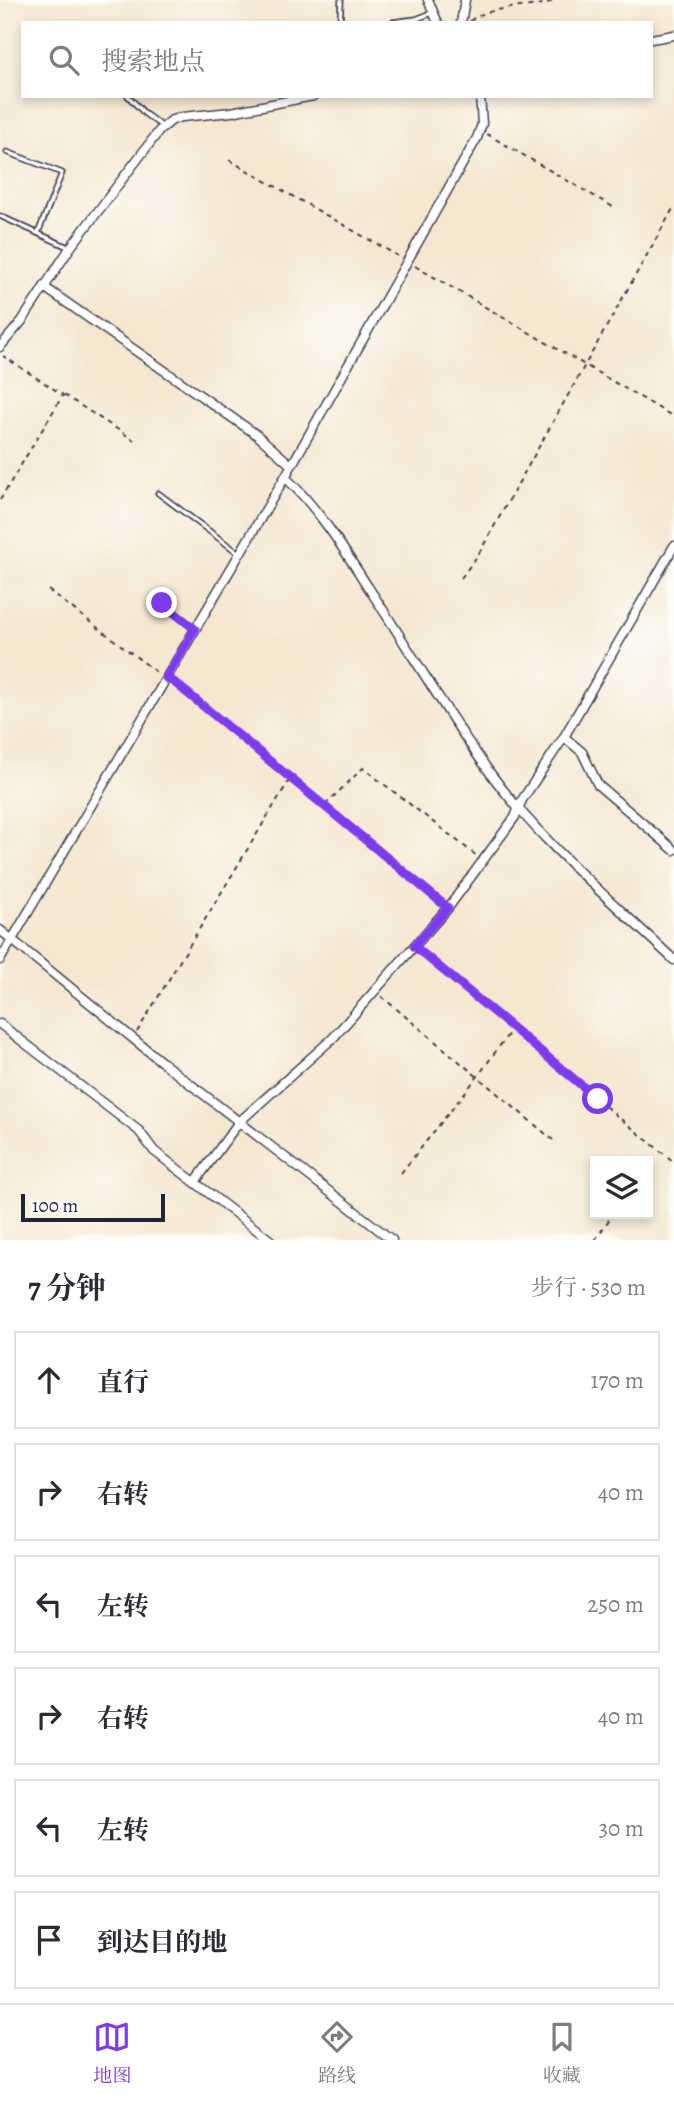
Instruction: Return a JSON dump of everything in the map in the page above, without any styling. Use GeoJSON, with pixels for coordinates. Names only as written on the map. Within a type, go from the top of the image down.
{"type":"FeatureCollection","features":[{"type":"Feature","properties":{"kind":"street"},"geometry":{"type":"LineString","coordinates":[[428,0],[437,21]]}},
{"type":"Feature","properties":{"kind":"street"},"geometry":{"type":"LineString","coordinates":[[462,21],[465,0]]}},
{"type":"Feature","properties":{"kind":"street"},"geometry":{"type":"LineString","coordinates":[[653,39],[674,35]]}},
{"type":"Feature","properties":{"kind":"street"},"geometry":{"type":"LineString","coordinates":[[0,347],[22,321],[70,248],[163,127],[182,117],[231,112],[303,98]]}},
{"type":"Feature","properties":{"kind":"street"},"geometry":{"type":"LineString","coordinates":[[0,960],[240,554],[408,262],[480,131],[480,98]]}},
{"type":"Feature","properties":{"kind":"street"},"geometry":{"type":"LineString","coordinates":[[44,287],[257,435],[291,465]]}},
{"type":"Feature","properties":{"kind":"street"},"geometry":{"type":"LineString","coordinates":[[285,477],[299,490],[342,547],[488,770],[556,847],[674,960]]}},
{"type":"Feature","properties":{"kind":"street"},"geometry":{"type":"LineString","coordinates":[[195,1182],[238,1124],[333,1038],[448,908],[515,817],[565,737],[674,546]]}},
{"type":"Feature","properties":{"kind":"street"},"geometry":{"type":"LineString","coordinates":[[565,737],[582,752],[598,785],[674,850]]}},
{"type":"Feature","properties":{"kind":"street"},"geometry":{"type":"LineString","coordinates":[[0,930],[238,1124],[392,1240]]}},
{"type":"Feature","properties":{"kind":"street"},"geometry":{"type":"LineString","coordinates":[[0,1024],[139,1131],[154,1151],[270,1240]]}},
{"type":"Feature","properties":{"kind":"lane"},"geometry":{"type":"LineString","coordinates":[[340,21],[341,0]]}},
{"type":"Feature","properties":{"kind":"lane"},"geometry":{"type":"LineString","coordinates":[[401,21],[434,13]]}},
{"type":"Feature","properties":{"kind":"lane"},"geometry":{"type":"LineString","coordinates":[[131,98],[145,114],[163,127]]}},
{"type":"Feature","properties":{"kind":"lane"},"geometry":{"type":"LineString","coordinates":[[7,152],[62,173],[38,233]]}},
{"type":"Feature","properties":{"kind":"lane"},"geometry":{"type":"LineString","coordinates":[[0,216],[70,248]]}},
{"type":"Feature","properties":{"kind":"lane"},"geometry":{"type":"LineString","coordinates":[[158,493],[240,554]]}},
{"type":"Feature","properties":{"kind":"lane"},"geometry":{"type":"LineString","coordinates":[[162,603],[195,629]]}},
{"type":"Feature","properties":{"kind":"path"},"geometry":{"type":"LineString","coordinates":[[467,21],[496,9],[556,0]]}},
{"type":"Feature","properties":{"kind":"path"},"geometry":{"type":"LineString","coordinates":[[480,131],[504,142],[613,207]]}},
{"type":"Feature","properties":{"kind":"path"},"geometry":{"type":"LineString","coordinates":[[229,160],[674,417]]}},
{"type":"Feature","properties":{"kind":"path"},"geometry":{"type":"LineString","coordinates":[[461,578],[478,555],[674,207]]}},
{"type":"Feature","properties":{"kind":"path"},"geometry":{"type":"LineString","coordinates":[[0,354],[134,440]]}},
{"type":"Feature","properties":{"kind":"path"},"geometry":{"type":"LineString","coordinates":[[0,500],[64,395]]}},
{"type":"Feature","properties":{"kind":"path"},"geometry":{"type":"LineString","coordinates":[[48,590],[174,682],[448,908]]}},
{"type":"Feature","properties":{"kind":"path"},"geometry":{"type":"LineString","coordinates":[[324,806],[363,768],[483,861]]}},
{"type":"Feature","properties":{"kind":"path"},"geometry":{"type":"LineString","coordinates":[[132,1038],[145,1021],[290,778]]}},
{"type":"Feature","properties":{"kind":"path"},"geometry":{"type":"LineString","coordinates":[[414,946],[674,1162]]}},
{"type":"Feature","properties":{"kind":"path"},"geometry":{"type":"LineString","coordinates":[[375,991],[553,1140]]}},
{"type":"Feature","properties":{"kind":"path"},"geometry":{"type":"LineString","coordinates":[[401,1173],[478,1076],[512,1028]]}},
{"type":"Feature","properties":{"kind":"path"},"geometry":{"type":"LineString","coordinates":[[595,1240],[610,1219]]}},
{"type":"Feature","properties":{"kind":"route"},"geometry":{"type":"LineString","coordinates":[[162,603],[195,629],[166,678],[448,908],[414,946],[598,1099]]}}]}
